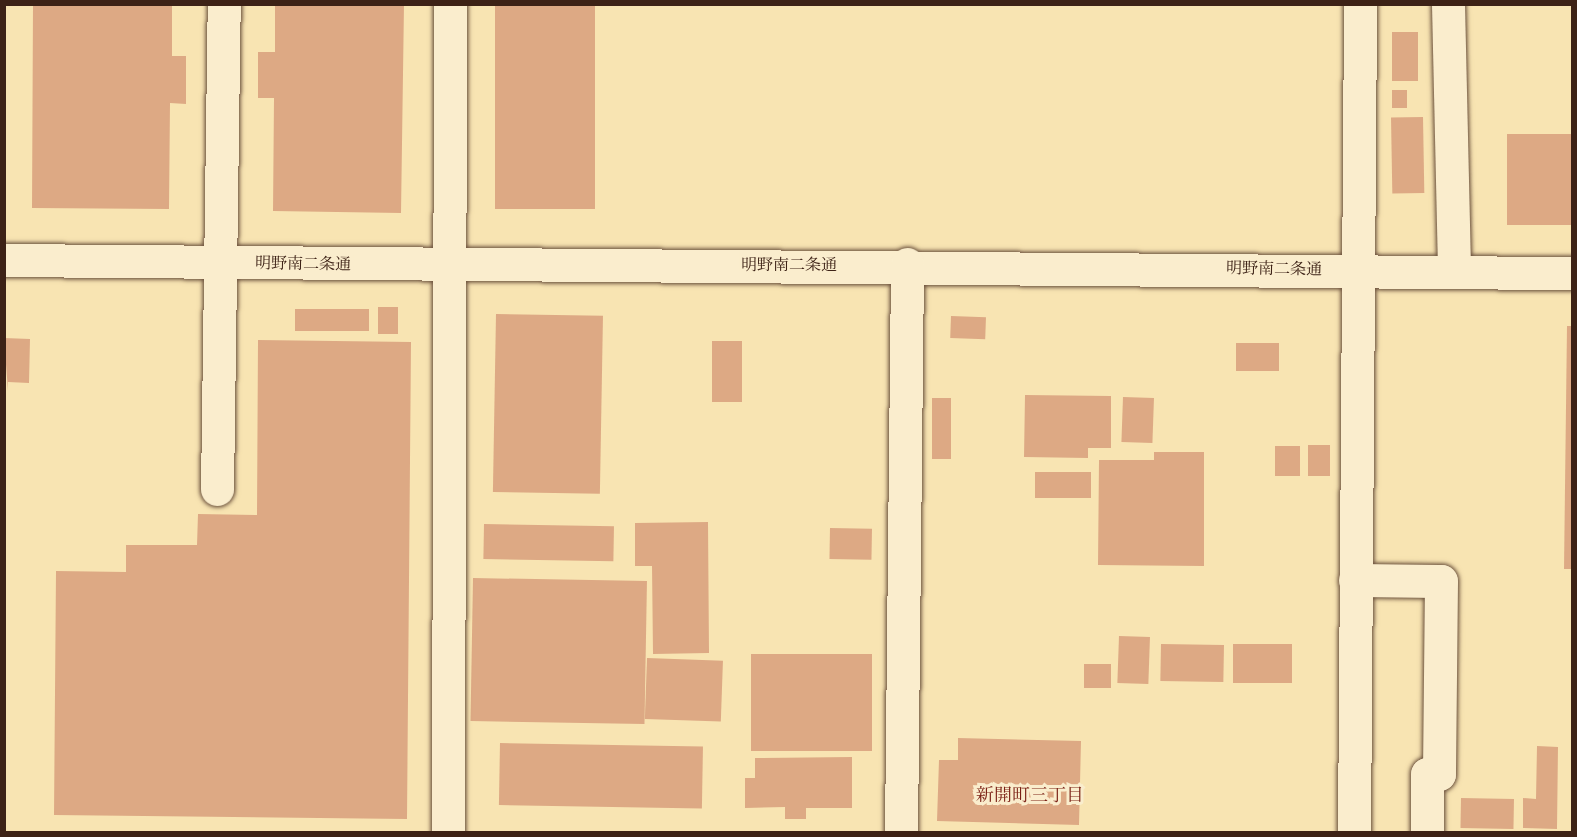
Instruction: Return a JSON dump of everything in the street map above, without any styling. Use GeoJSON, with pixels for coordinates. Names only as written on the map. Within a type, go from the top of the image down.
{"type":"FeatureCollection","features":[{"type":"Feature","properties":{"kind":"street"},"geometry":{"type":"LineString","coordinates":[[217,489],[224,262],[224,4]]}},
{"type":"Feature","properties":{"kind":"street"},"geometry":{"type":"LineString","coordinates":[[448,832],[450,4]]}},
{"type":"Feature","properties":{"kind":"street"},"geometry":{"type":"LineString","coordinates":[[1354,832],[1360,4]]}},
{"type":"Feature","properties":{"kind":"street"},"geometry":{"type":"LineString","coordinates":[[1448,4],[1454,271]]}},
{"type":"Feature","properties":{"kind":"street","name":"明野南二条通"},"geometry":{"type":"LineString","coordinates":[[4,260],[449,265],[907,264],[1572,273]]}},
{"type":"Feature","properties":{"kind":"street"},"geometry":{"type":"LineString","coordinates":[[901,832],[907,264]]}},
{"type":"Feature","properties":{"kind":"street"},"geometry":{"type":"LineString","coordinates":[[1356,580],[1441,581],[1440,774],[1427,774],[1427,832]]}},
{"type":"Feature","properties":{"kind":"building"},"geometry":{"type":"Polygon","coordinates":[[[33,4],[172,4],[172,56],[186,56],[186,104],[170,103],[169,209],[32,208],[33,4]]]}},
{"type":"Feature","properties":{"kind":"building"},"geometry":{"type":"Polygon","coordinates":[[[275,4],[404,4],[401,213],[273,211],[274,98],[258,98],[258,52],[275,52],[275,4]]]}},
{"type":"Feature","properties":{"kind":"building"},"geometry":{"type":"Polygon","coordinates":[[[495,4],[595,4],[595,209],[495,209],[495,4]]]}},
{"type":"Feature","properties":{"kind":"building"},"geometry":{"type":"Polygon","coordinates":[[[1392,32],[1418,32],[1418,81],[1392,81],[1392,32]]]}},
{"type":"Feature","properties":{"kind":"building"},"geometry":{"type":"Polygon","coordinates":[[[1392,90],[1407,90],[1407,108],[1392,108],[1392,90]]]}},
{"type":"Feature","properties":{"kind":"building"},"geometry":{"type":"Polygon","coordinates":[[[1423,117],[1424,193],[1392,194],[1391,118],[1423,117]]]}},
{"type":"Feature","properties":{"kind":"building"},"geometry":{"type":"Polygon","coordinates":[[[1507,134],[1572,134],[1572,225],[1507,225],[1507,134]]]}},
{"type":"Feature","properties":{"kind":"building"},"geometry":{"type":"Polygon","coordinates":[[[378,307],[398,307],[398,334],[378,334],[378,307]]]}},
{"type":"Feature","properties":{"kind":"building"},"geometry":{"type":"Polygon","coordinates":[[[295,309],[369,309],[369,331],[295,331],[295,309]]]}},
{"type":"Feature","properties":{"kind":"building"},"geometry":{"type":"Polygon","coordinates":[[[496,314],[603,316],[600,494],[493,492],[496,314]]]}},
{"type":"Feature","properties":{"kind":"building"},"geometry":{"type":"Polygon","coordinates":[[[951,316],[986,317],[985,339],[950,338],[951,316]]]}},
{"type":"Feature","properties":{"kind":"building"},"geometry":{"type":"Polygon","coordinates":[[[1567,326],[1572,326],[1572,569],[1564,569],[1567,326]]]}},
{"type":"Feature","properties":{"kind":"building"},"geometry":{"type":"Polygon","coordinates":[[[4,338],[30,339],[29,383],[8,382],[8,391],[4,338]]]}},
{"type":"Feature","properties":{"kind":"building"},"geometry":{"type":"Polygon","coordinates":[[[258,340],[411,342],[407,819],[54,815],[56,571],[126,572],[126,545],[197,545],[198,514],[257,515],[258,340]]]}},
{"type":"Feature","properties":{"kind":"building"},"geometry":{"type":"Polygon","coordinates":[[[712,341],[742,341],[742,402],[712,402],[712,341]]]}},
{"type":"Feature","properties":{"kind":"building"},"geometry":{"type":"Polygon","coordinates":[[[1236,343],[1279,343],[1279,371],[1236,371],[1236,343]]]}},
{"type":"Feature","properties":{"kind":"building"},"geometry":{"type":"Polygon","coordinates":[[[1025,395],[1111,396],[1111,448],[1088,448],[1088,458],[1024,457],[1025,395]]]}},
{"type":"Feature","properties":{"kind":"building"},"geometry":{"type":"Polygon","coordinates":[[[1123,397],[1154,398],[1152,443],[1121,442],[1123,397]]]}},
{"type":"Feature","properties":{"kind":"building"},"geometry":{"type":"Polygon","coordinates":[[[932,398],[951,398],[951,459],[932,459],[932,398]]]}},
{"type":"Feature","properties":{"kind":"building"},"geometry":{"type":"Polygon","coordinates":[[[1308,445],[1330,445],[1330,476],[1308,476],[1308,445]]]}},
{"type":"Feature","properties":{"kind":"building"},"geometry":{"type":"Polygon","coordinates":[[[1275,446],[1300,446],[1300,476],[1275,476],[1275,446]]]}},
{"type":"Feature","properties":{"kind":"building"},"geometry":{"type":"Polygon","coordinates":[[[1154,452],[1204,452],[1204,566],[1098,565],[1099,460],[1154,460],[1154,452]]]}},
{"type":"Feature","properties":{"kind":"building"},"geometry":{"type":"Polygon","coordinates":[[[1035,472],[1091,472],[1091,498],[1035,498],[1035,472]]]}},
{"type":"Feature","properties":{"kind":"building"},"geometry":{"type":"Polygon","coordinates":[[[708,522],[709,653],[653,654],[652,566],[635,566],[635,523],[708,522]]]}},
{"type":"Feature","properties":{"kind":"building"},"geometry":{"type":"Polygon","coordinates":[[[484,524],[614,526],[613,561],[483,559],[484,524]]]}},
{"type":"Feature","properties":{"kind":"building"},"geometry":{"type":"Polygon","coordinates":[[[830,528],[872,529],[871,560],[829,559],[830,528]]]}},
{"type":"Feature","properties":{"kind":"building"},"geometry":{"type":"Polygon","coordinates":[[[473,578],[647,581],[644,724],[471,721],[473,578]]]}},
{"type":"Feature","properties":{"kind":"building"},"geometry":{"type":"Polygon","coordinates":[[[1119,636],[1150,637],[1148,684],[1117,683],[1119,636]]]}},
{"type":"Feature","properties":{"kind":"building"},"geometry":{"type":"Polygon","coordinates":[[[1161,644],[1224,645],[1223,682],[1160,681],[1161,644]]]}},
{"type":"Feature","properties":{"kind":"building"},"geometry":{"type":"Polygon","coordinates":[[[1233,644],[1292,644],[1292,683],[1233,683],[1233,644]]]}},
{"type":"Feature","properties":{"kind":"building"},"geometry":{"type":"Polygon","coordinates":[[[751,654],[872,654],[872,751],[751,751],[751,654]]]}},
{"type":"Feature","properties":{"kind":"building"},"geometry":{"type":"Polygon","coordinates":[[[647,658],[723,661],[721,722],[645,719],[647,658]]]}},
{"type":"Feature","properties":{"kind":"building"},"geometry":{"type":"Polygon","coordinates":[[[1084,664],[1111,664],[1111,688],[1084,688],[1084,664]]]}},
{"type":"Feature","properties":{"kind":"building"},"geometry":{"type":"Polygon","coordinates":[[[958,738],[1081,741],[1079,825],[937,821],[939,760],[958,760],[958,738]]]}},
{"type":"Feature","properties":{"kind":"building"},"geometry":{"type":"Polygon","coordinates":[[[500,743],[703,747],[702,809],[499,805],[500,743]]]}},
{"type":"Feature","properties":{"kind":"building"},"geometry":{"type":"Polygon","coordinates":[[[1537,746],[1558,747],[1557,829],[1523,828],[1523,798],[1536,799],[1537,746]]]}},
{"type":"Feature","properties":{"kind":"building"},"geometry":{"type":"Polygon","coordinates":[[[852,757],[852,808],[806,808],[806,819],[785,819],[785,807],[745,808],[745,778],[755,778],[755,758],[852,757]]]}},
{"type":"Feature","properties":{"kind":"building"},"geometry":{"type":"Polygon","coordinates":[[[1461,798],[1514,799],[1513,829],[1460,828],[1461,798]]]}},
{"type":"Feature","properties":{"kind":"district","name":"新開町三丁目"},"geometry":{"type":"Point","coordinates":[1030,795]}}]}
